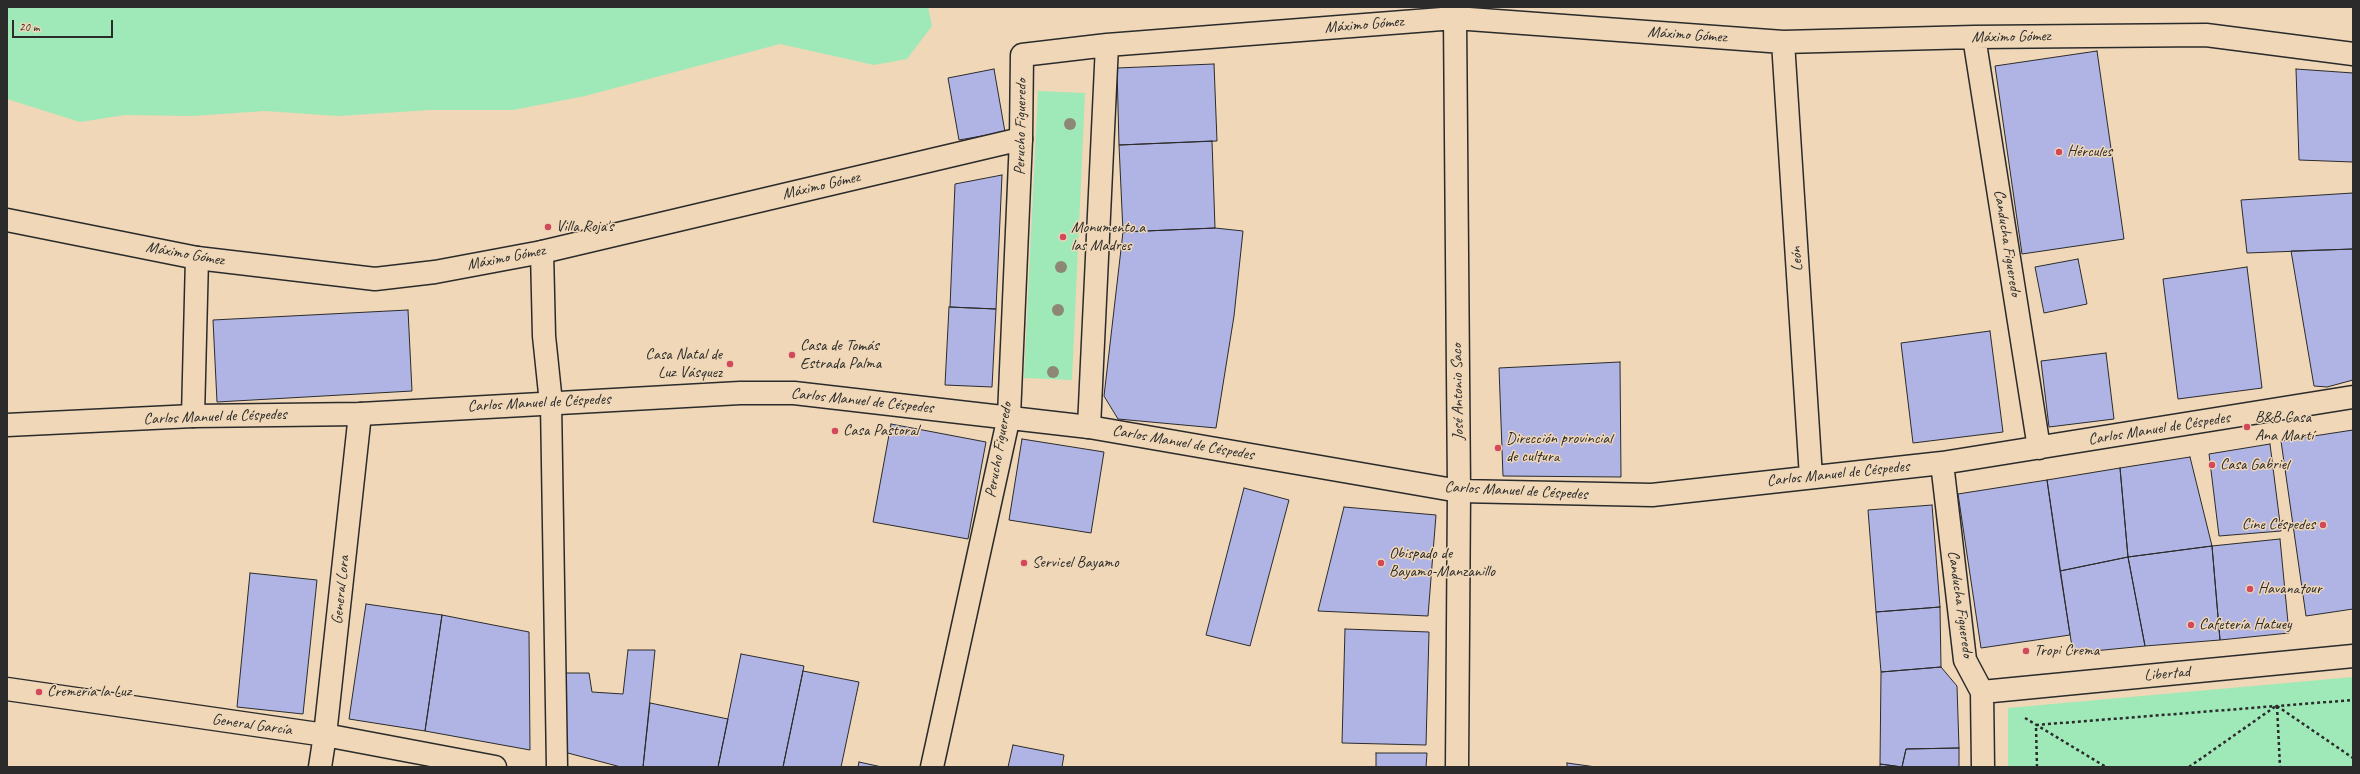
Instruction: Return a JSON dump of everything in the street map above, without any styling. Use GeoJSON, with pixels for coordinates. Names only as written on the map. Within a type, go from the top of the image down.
{"type":"FeatureCollection","features":[{"type":"Feature","properties":{"kind":"street","name":"Máximo Gómez"},"geometry":{"type":"LineString","coordinates":[[1022,55],[1107,45],[1455,18],[1784,42],[1974,37],[2206,35],[2353,54]]}},
{"type":"Feature","properties":{"kind":"street","name":"José Antonio Saco"},"geometry":{"type":"LineString","coordinates":[[1455,18],[1460,491],[1457,767]]}},
{"type":"Feature","properties":{"kind":"street","name":"Canducha Figueredo"},"geometry":{"type":"LineString","coordinates":[[1974,37],[2039,448]]}},
{"type":"Feature","properties":{"kind":"street","name":"León"},"geometry":{"type":"LineString","coordinates":[[1784,42],[1811,477]]}},
{"type":"Feature","properties":{"kind":"street"},"geometry":{"type":"LineString","coordinates":[[1089,427],[1107,45]]}},
{"type":"Feature","properties":{"kind":"street","name":"Perucho Figueredo"},"geometry":{"type":"LineString","coordinates":[[932,767],[1008,416],[1021,139],[1022,55]]}},
{"type":"Feature","properties":{"kind":"street","name":"Máximo Gómez"},"geometry":{"type":"LineString","coordinates":[[7,220],[197,258],[375,279],[435,272],[542,252],[1021,139]]}},
{"type":"Feature","properties":{"kind":"street"},"geometry":{"type":"LineString","coordinates":[[542,252],[544,336],[551,403]]}},
{"type":"Feature","properties":{"kind":"street"},"geometry":{"type":"LineString","coordinates":[[194,416],[197,258]]}},
{"type":"Feature","properties":{"kind":"street","name":"Carlos Manuel de Céspedes"},"geometry":{"type":"LineString","coordinates":[[7,425],[194,416],[360,414],[740,393],[794,393],[1008,416],[1089,427],[1460,491],[1652,495],[1942,463],[2353,397]]}},
{"type":"Feature","properties":{"kind":"street","name":"General Lora"},"geometry":{"type":"LineString","coordinates":[[320,767],[326,735],[360,414]]}},
{"type":"Feature","properties":{"kind":"street","name":"Canducha Figueredo"},"geometry":{"type":"LineString","coordinates":[[1942,463],[1965,660],[1982,692],[1983,767]]}},
{"type":"Feature","properties":{"kind":"street","name":"Libertad"},"geometry":{"type":"LineString","coordinates":[[1982,692],[2353,656]]}},
{"type":"Feature","properties":{"kind":"street","name":"General García"},"geometry":{"type":"LineString","coordinates":[[7,689],[326,735],[495,767]]}},
{"type":"Feature","properties":{"kind":"lane"},"geometry":{"type":"LineString","coordinates":[[551,403],[557,767]]}},
{"type":"Feature","properties":{"kind":"path"},"geometry":{"type":"LineString","coordinates":[[2036,725],[2353,700]]}},
{"type":"Feature","properties":{"kind":"path"},"geometry":{"type":"LineString","coordinates":[[2277,706],[2353,758]]}},
{"type":"Feature","properties":{"kind":"path"},"geometry":{"type":"LineString","coordinates":[[2189,767],[2277,706]]}},
{"type":"Feature","properties":{"kind":"path"},"geometry":{"type":"LineString","coordinates":[[2277,706],[2280,767]]}},
{"type":"Feature","properties":{"kind":"path"},"geometry":{"type":"LineString","coordinates":[[2019,715],[2106,767]]}},
{"type":"Feature","properties":{"kind":"path"},"geometry":{"type":"LineString","coordinates":[[2036,725],[2037,767]]}},
{"type":"Feature","properties":{"kind":"green space"},"geometry":{"type":"Polygon","coordinates":[[[7,7],[928,7],[932,26],[907,59],[874,65],[780,44],[585,96],[513,110],[430,110],[338,116],[265,111],[192,116],[125,115],[80,122],[7,99],[7,7]]]}},
{"type":"Feature","properties":{"kind":"green space"},"geometry":{"type":"Polygon","coordinates":[[[1038,91],[1085,93],[1072,380],[1024,378],[1038,91]]]}},
{"type":"Feature","properties":{"kind":"green space"},"geometry":{"type":"Polygon","coordinates":[[[2353,677],[2353,767],[2008,767],[2008,708],[2353,677]]]}},
{"type":"Feature","properties":{"kind":"building","name":"Hércules"},"geometry":{"type":"Polygon","coordinates":[[[2097,51],[2124,239],[2022,254],[1995,66],[2097,51]]]}},
{"type":"Feature","properties":{"kind":"building"},"geometry":{"type":"Polygon","coordinates":[[[1214,64],[1217,141],[1119,145],[1117,68],[1214,64]]]}},
{"type":"Feature","properties":{"kind":"building"},"geometry":{"type":"Polygon","coordinates":[[[994,69],[1005,132],[959,140],[948,78],[994,69]]]}},
{"type":"Feature","properties":{"kind":"building"},"geometry":{"type":"Polygon","coordinates":[[[2296,69],[2353,73],[2353,162],[2299,160],[2296,69]]]}},
{"type":"Feature","properties":{"kind":"building"},"geometry":{"type":"Polygon","coordinates":[[[1212,141],[1215,228],[1123,232],[1119,145],[1212,141]]]}},
{"type":"Feature","properties":{"kind":"building"},"geometry":{"type":"Polygon","coordinates":[[[1002,175],[996,309],[950,307],[955,184],[1002,175]]]}},
{"type":"Feature","properties":{"kind":"building"},"geometry":{"type":"Polygon","coordinates":[[[2353,193],[2353,249],[2247,253],[2241,200],[2353,193]]]}},
{"type":"Feature","properties":{"kind":"building"},"geometry":{"type":"Polygon","coordinates":[[[1215,228],[1243,231],[1234,316],[1216,428],[1118,419],[1104,396],[1123,232],[1215,228]]]}},
{"type":"Feature","properties":{"kind":"building"},"geometry":{"type":"Polygon","coordinates":[[[2353,249],[2353,380],[2327,387],[2314,386],[2291,251],[2353,249]]]}},
{"type":"Feature","properties":{"kind":"building"},"geometry":{"type":"Polygon","coordinates":[[[2078,259],[2087,304],[2044,313],[2035,267],[2078,259]]]}},
{"type":"Feature","properties":{"kind":"building"},"geometry":{"type":"Polygon","coordinates":[[[2247,267],[2262,388],[2178,399],[2163,279],[2247,267]]]}},
{"type":"Feature","properties":{"kind":"building"},"geometry":{"type":"Polygon","coordinates":[[[949,307],[996,309],[992,387],[945,385],[949,307]]]}},
{"type":"Feature","properties":{"kind":"building"},"geometry":{"type":"Polygon","coordinates":[[[408,310],[412,391],[217,402],[213,320],[408,310]]]}},
{"type":"Feature","properties":{"kind":"building"},"geometry":{"type":"Polygon","coordinates":[[[1990,331],[2003,432],[1913,443],[1901,343],[1990,331]]]}},
{"type":"Feature","properties":{"kind":"building"},"geometry":{"type":"Polygon","coordinates":[[[2106,353],[2114,419],[2049,427],[2041,361],[2106,353]]]}},
{"type":"Feature","properties":{"kind":"building"},"geometry":{"type":"Polygon","coordinates":[[[1620,362],[1621,477],[1503,476],[1499,368],[1620,362]]]}},
{"type":"Feature","properties":{"kind":"building"},"geometry":{"type":"Polygon","coordinates":[[[891,424],[986,442],[968,539],[873,522],[891,424]]]}},
{"type":"Feature","properties":{"kind":"building","name":"Cine Céspedes"},"geometry":{"type":"Polygon","coordinates":[[[2353,430],[2353,609],[2306,616],[2281,441],[2353,430]]]}},
{"type":"Feature","properties":{"kind":"building"},"geometry":{"type":"Polygon","coordinates":[[[1022,439],[1104,452],[1091,533],[1009,520],[1022,439]]]}},
{"type":"Feature","properties":{"kind":"building"},"geometry":{"type":"Polygon","coordinates":[[[2270,444],[2281,531],[2219,536],[2209,454],[2270,444]]]}},
{"type":"Feature","properties":{"kind":"building"},"geometry":{"type":"Polygon","coordinates":[[[2190,457],[2212,546],[2128,557],[2120,468],[2190,457]]]}},
{"type":"Feature","properties":{"kind":"building"},"geometry":{"type":"Polygon","coordinates":[[[2120,468],[2128,557],[2060,571],[2047,480],[2120,468]]]}},
{"type":"Feature","properties":{"kind":"building"},"geometry":{"type":"Polygon","coordinates":[[[2047,480],[2070,635],[1981,648],[1958,494],[2047,480]]]}},
{"type":"Feature","properties":{"kind":"building"},"geometry":{"type":"Polygon","coordinates":[[[1244,488],[1289,500],[1250,646],[1206,635],[1244,488]]]}},
{"type":"Feature","properties":{"kind":"building"},"geometry":{"type":"Polygon","coordinates":[[[1932,505],[1940,607],[1876,612],[1868,510],[1932,505]]]}},
{"type":"Feature","properties":{"kind":"building","name":"Obispado de Bayamo-Manzanillo"},"geometry":{"type":"Polygon","coordinates":[[[1344,507],[1436,515],[1428,616],[1318,611],[1344,507]]]}},
{"type":"Feature","properties":{"kind":"building","name":"Havanatour"},"geometry":{"type":"Polygon","coordinates":[[[2280,539],[2289,633],[2220,640],[2212,546],[2280,539]]]}},
{"type":"Feature","properties":{"kind":"building"},"geometry":{"type":"Polygon","coordinates":[[[2212,546],[2220,640],[2145,646],[2128,557],[2212,546]]]}},
{"type":"Feature","properties":{"kind":"building"},"geometry":{"type":"Polygon","coordinates":[[[2128,557],[2145,646],[2073,653],[2060,571],[2128,557]]]}},
{"type":"Feature","properties":{"kind":"building"},"geometry":{"type":"Polygon","coordinates":[[[250,573],[317,580],[303,714],[237,707],[250,573]]]}},
{"type":"Feature","properties":{"kind":"building"},"geometry":{"type":"Polygon","coordinates":[[[366,604],[442,615],[425,731],[349,719],[366,604]]]}},
{"type":"Feature","properties":{"kind":"building"},"geometry":{"type":"Polygon","coordinates":[[[1940,607],[1941,667],[1881,672],[1876,612],[1940,607]]]}},
{"type":"Feature","properties":{"kind":"building"},"geometry":{"type":"Polygon","coordinates":[[[442,615],[529,632],[530,750],[425,731],[442,615]]]}},
{"type":"Feature","properties":{"kind":"building"},"geometry":{"type":"Polygon","coordinates":[[[1345,629],[1429,632],[1426,745],[1342,743],[1345,629]]]}},
{"type":"Feature","properties":{"kind":"building"},"geometry":{"type":"Polygon","coordinates":[[[628,650],[655,650],[643,767],[621,767],[564,752],[563,673],[589,673],[592,692],[623,694],[628,650]]]}},
{"type":"Feature","properties":{"kind":"building"},"geometry":{"type":"Polygon","coordinates":[[[741,654],[804,666],[783,767],[718,767],[741,654]]]}},
{"type":"Feature","properties":{"kind":"building"},"geometry":{"type":"Polygon","coordinates":[[[1941,667],[1957,686],[1959,748],[1906,749],[1902,767],[1880,764],[1881,672],[1941,667]]]}},
{"type":"Feature","properties":{"kind":"building"},"geometry":{"type":"Polygon","coordinates":[[[803,671],[859,682],[841,767],[783,767],[803,671]]]}},
{"type":"Feature","properties":{"kind":"building"},"geometry":{"type":"Polygon","coordinates":[[[650,703],[728,719],[718,767],[643,767],[650,703]]]}},
{"type":"Feature","properties":{"kind":"building"},"geometry":{"type":"Polygon","coordinates":[[[1013,745],[1064,755],[1062,767],[1008,767],[1013,745]]]}},
{"type":"Feature","properties":{"kind":"building"},"geometry":{"type":"Polygon","coordinates":[[[1959,748],[1959,767],[1902,767],[1906,749],[1959,748]]]}},
{"type":"Feature","properties":{"kind":"building"},"geometry":{"type":"Polygon","coordinates":[[[1376,753],[1427,753],[1426,767],[1376,767],[1376,753]]]}},
{"type":"Feature","properties":{"kind":"building"},"geometry":{"type":"Polygon","coordinates":[[[859,762],[882,767],[858,767],[859,762]]]}},
{"type":"Feature","properties":{"kind":"building"},"geometry":{"type":"Polygon","coordinates":[[[1567,763],[1596,767],[1567,767],[1567,763]]]}},
{"type":"Feature","properties":{"kind":"building"},"geometry":{"type":"Polygon","coordinates":[[[1880,764],[1902,767],[1880,767],[1880,764]]]}},
{"type":"Feature","properties":{"kind":"place","name":"Hércules"},"geometry":{"type":"Point","coordinates":[2059,152]}},
{"type":"Feature","properties":{"kind":"place","name":"Villa Roja's"},"geometry":{"type":"Point","coordinates":[548,227]}},
{"type":"Feature","properties":{"kind":"place","name":"Monumento a las Madres"},"geometry":{"type":"Point","coordinates":[1063,237]}},
{"type":"Feature","properties":{"kind":"place","name":"Casa de Tomás Estrada Palma"},"geometry":{"type":"Point","coordinates":[792,355]}},
{"type":"Feature","properties":{"kind":"place","name":"Casa Natal de Luz Vásquez"},"geometry":{"type":"Point","coordinates":[730,364]}},
{"type":"Feature","properties":{"kind":"place","name":"B&B Casa Ana Martí"},"geometry":{"type":"Point","coordinates":[2247,427]}},
{"type":"Feature","properties":{"kind":"place","name":"Casa Pastoral"},"geometry":{"type":"Point","coordinates":[835,431]}},
{"type":"Feature","properties":{"kind":"place","name":"Dirección provincial de cultura"},"geometry":{"type":"Point","coordinates":[1498,448]}},
{"type":"Feature","properties":{"kind":"place","name":"Casa Gabriel"},"geometry":{"type":"Point","coordinates":[2212,465]}},
{"type":"Feature","properties":{"kind":"place","name":"Cine Céspedes"},"geometry":{"type":"Point","coordinates":[2323,525]}},
{"type":"Feature","properties":{"kind":"place","name":"Servicel Bayamo"},"geometry":{"type":"Point","coordinates":[1024,563]}},
{"type":"Feature","properties":{"kind":"place","name":"Obispado de Bayamo-Manzanillo"},"geometry":{"type":"Point","coordinates":[1381,563]}},
{"type":"Feature","properties":{"kind":"place","name":"Havanatour"},"geometry":{"type":"Point","coordinates":[2250,589]}},
{"type":"Feature","properties":{"kind":"place","name":"Cafetería Hatuey"},"geometry":{"type":"Point","coordinates":[2191,625]}},
{"type":"Feature","properties":{"kind":"place","name":"Tropi Crema"},"geometry":{"type":"Point","coordinates":[2026,651]}},
{"type":"Feature","properties":{"kind":"place","name":"Cremería la Luz"},"geometry":{"type":"Point","coordinates":[39,692]}}]}
